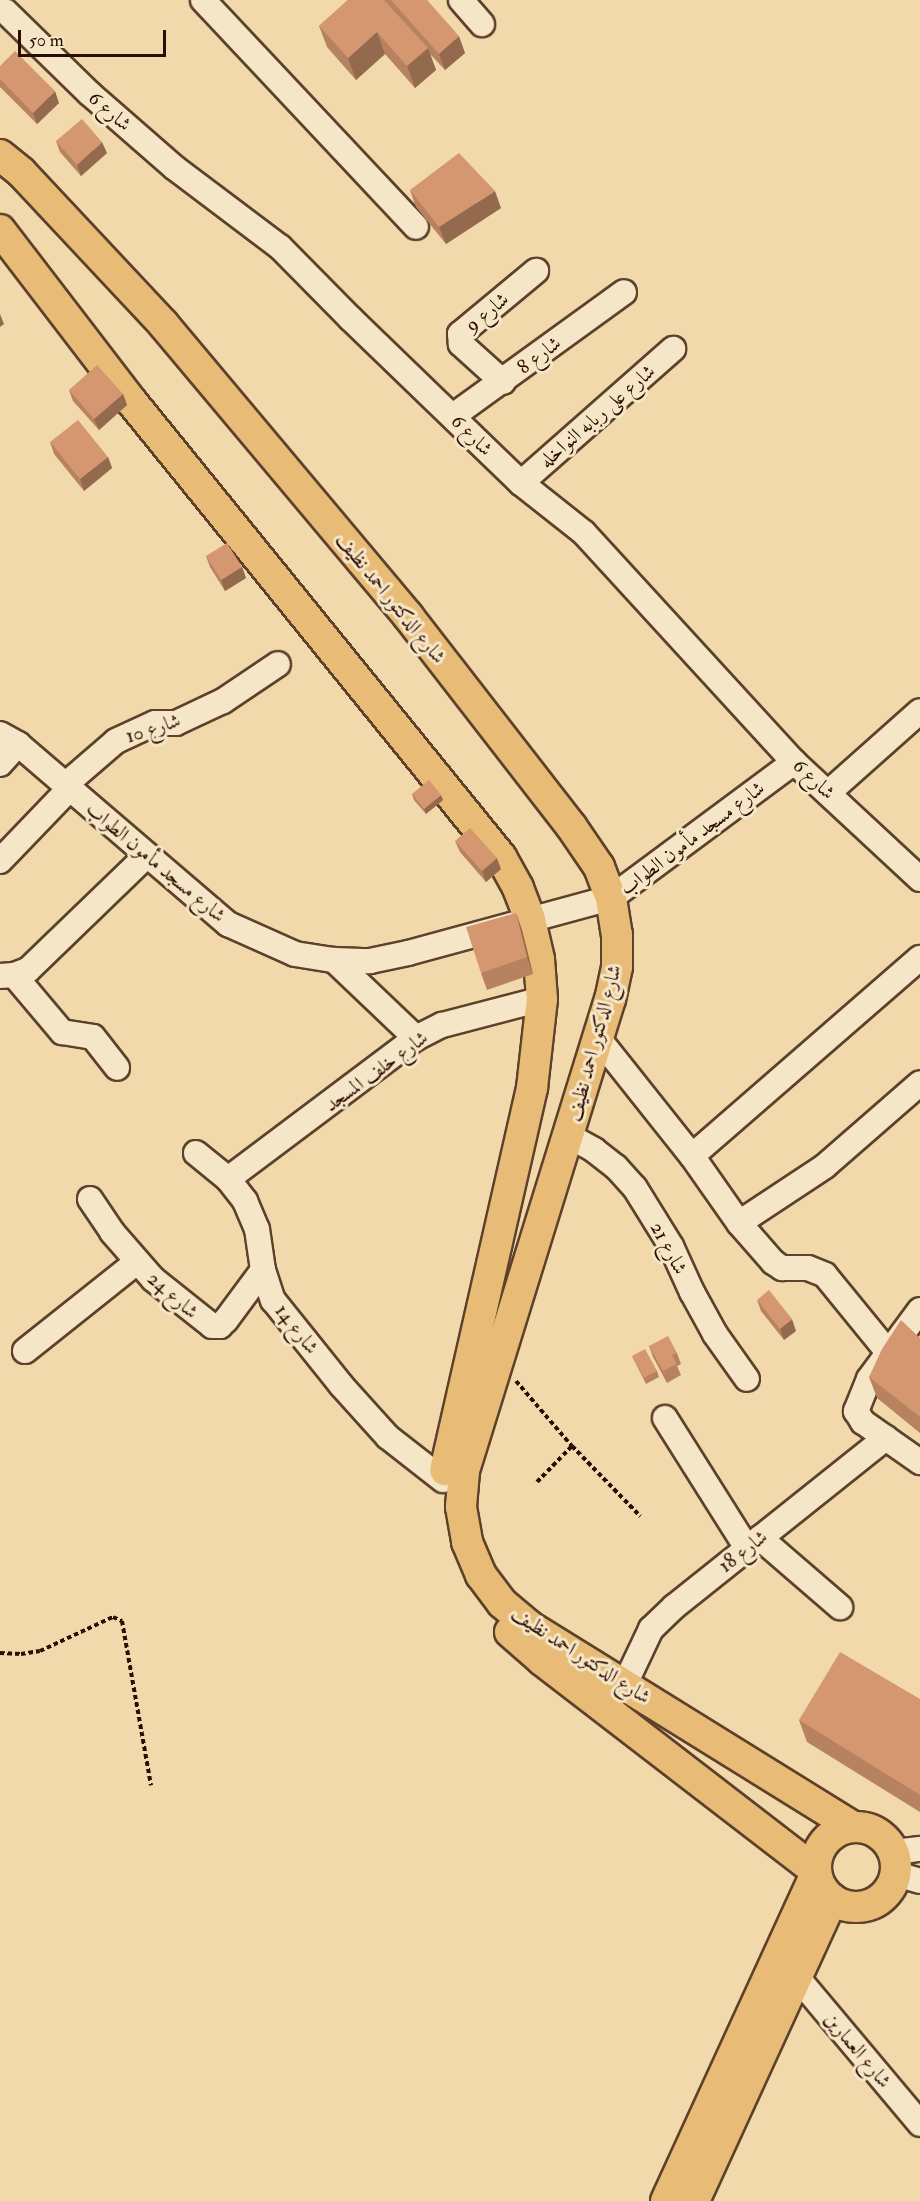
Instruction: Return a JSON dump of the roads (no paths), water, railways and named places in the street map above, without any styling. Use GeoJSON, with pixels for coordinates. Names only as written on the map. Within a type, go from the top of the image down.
{"type":"FeatureCollection","features":[{"type":"Feature","properties":{"kind":"main road","name":"شارع الدكتور احمد نظيف"},"geometry":{"type":"LineString","coordinates":[[0,155],[21,172],[164,326],[408,616],[571,826],[599,867],[611,898],[616,934],[617,967],[569,1136],[464,1472],[461,1507],[467,1542],[481,1575],[502,1603],[529,1626],[852,1826]]}},
{"type":"Feature","properties":{"kind":"main road","name":"شارع الدكتور احمد نظيف"},"geometry":{"type":"LineString","coordinates":[[0,230],[132,402],[501,857],[518,888],[530,920],[539,959],[542,999],[532,1088],[443,1480],[441,1510],[450,1550],[468,1585],[490,1613],[542,1660],[821,1881]]}},
{"type":"Feature","properties":{"kind":"main road"},"geometry":{"type":"LineString","coordinates":[[693,2201],[796,1976],[821,1881],[817,1855],[825,1841],[837,1831],[852,1826],[878,1832],[907,1864],[882,1897],[871,1904],[857,1907],[844,1905],[821,1881]]}},
{"type":"Feature","properties":{"kind":"main road"},"geometry":{"type":"LineString","coordinates":[[666,2201],[821,1881]]}},
{"type":"Feature","properties":{"kind":"street"},"geometry":{"type":"LineString","coordinates":[[203,0],[416,226]]}},
{"type":"Feature","properties":{"kind":"street"},"geometry":{"type":"LineString","coordinates":[[461,0],[482,24]]}},
{"type":"Feature","properties":{"kind":"street","name":"شارع 6"},"geometry":{"type":"LineString","coordinates":[[8,8],[89,93],[175,168],[280,247],[521,483],[584,533],[794,762],[920,879]]}},
{"type":"Feature","properties":{"kind":"street","name":"شارع 9"},"geometry":{"type":"LineString","coordinates":[[503,382],[461,344],[460,334],[536,270]]}},
{"type":"Feature","properties":{"kind":"street","name":"شارع 8"},"geometry":{"type":"LineString","coordinates":[[453,416],[503,382],[624,292]]}},
{"type":"Feature","properties":{"kind":"street","name":"شارع على ربابه النواخله"},"geometry":{"type":"LineString","coordinates":[[521,483],[673,349]]}},
{"type":"Feature","properties":{"kind":"street","name":"شارع 10"},"geometry":{"type":"LineString","coordinates":[[0,861],[67,787],[116,741],[155,723],[176,723],[223,701],[278,664]]}},
{"type":"Feature","properties":{"kind":"street"},"geometry":{"type":"LineString","coordinates":[[828,792],[920,711]]}},
{"type":"Feature","properties":{"kind":"street"},"geometry":{"type":"LineString","coordinates":[[0,764],[9,739]]}},
{"type":"Feature","properties":{"kind":"street","name":"شارع مسجد مأمون الطواب"},"geometry":{"type":"LineString","coordinates":[[9,739],[228,924],[295,954],[334,960],[370,961],[408,953],[611,898],[794,762]]}},
{"type":"Feature","properties":{"kind":"street"},"geometry":{"type":"LineString","coordinates":[[117,1068],[93,1037],[62,1032],[7,976],[28,970],[146,856]]}},
{"type":"Feature","properties":{"kind":"street"},"geometry":{"type":"LineString","coordinates":[[692,1156],[920,958]]}},
{"type":"Feature","properties":{"kind":"street"},"geometry":{"type":"LineString","coordinates":[[334,960],[416,1038]]}},
{"type":"Feature","properties":{"kind":"street","name":"شارع خلف المسجد"},"geometry":{"type":"LineString","coordinates":[[228,1179],[416,1038],[442,1026],[542,999]]}},
{"type":"Feature","properties":{"kind":"street"},"geometry":{"type":"LineString","coordinates":[[598,1038],[692,1156],[739,1223],[773,1262],[782,1268],[808,1268],[825,1275],[887,1352]]}},
{"type":"Feature","properties":{"kind":"street"},"geometry":{"type":"LineString","coordinates":[[739,1223],[825,1166],[920,1083]]}},
{"type":"Feature","properties":{"kind":"street","name":"شارع 21"},"geometry":{"type":"LineString","coordinates":[[569,1136],[594,1150],[616,1167],[635,1188],[671,1246],[715,1334],[747,1379]]}},
{"type":"Feature","properties":{"kind":"street","name":"شارع 14"},"geometry":{"type":"LineString","coordinates":[[196,1153],[228,1179],[246,1202],[257,1229],[262,1270],[273,1300],[341,1385],[388,1437],[443,1480]]}},
{"type":"Feature","properties":{"kind":"street","name":"شارع 24"},"geometry":{"type":"LineString","coordinates":[[90,1199],[137,1262],[169,1295],[212,1326],[220,1326],[226,1320],[262,1270]]}},
{"type":"Feature","properties":{"kind":"street"},"geometry":{"type":"LineString","coordinates":[[25,1351],[137,1262]]}},
{"type":"Feature","properties":{"kind":"street"},"geometry":{"type":"LineString","coordinates":[[920,1310],[869,1379],[856,1411],[862,1422],[920,1462]]}},
{"type":"Feature","properties":{"kind":"street"},"geometry":{"type":"LineString","coordinates":[[664,1418],[754,1543],[840,1607]]}},
{"type":"Feature","properties":{"kind":"street","name":"شارع 18"},"geometry":{"type":"LineString","coordinates":[[625,1684],[651,1629],[674,1607],[886,1438]]}},
{"type":"Feature","properties":{"kind":"street","name":"شارع العمارين"},"geometry":{"type":"LineString","coordinates":[[796,1976],[920,2124]]}}]}
